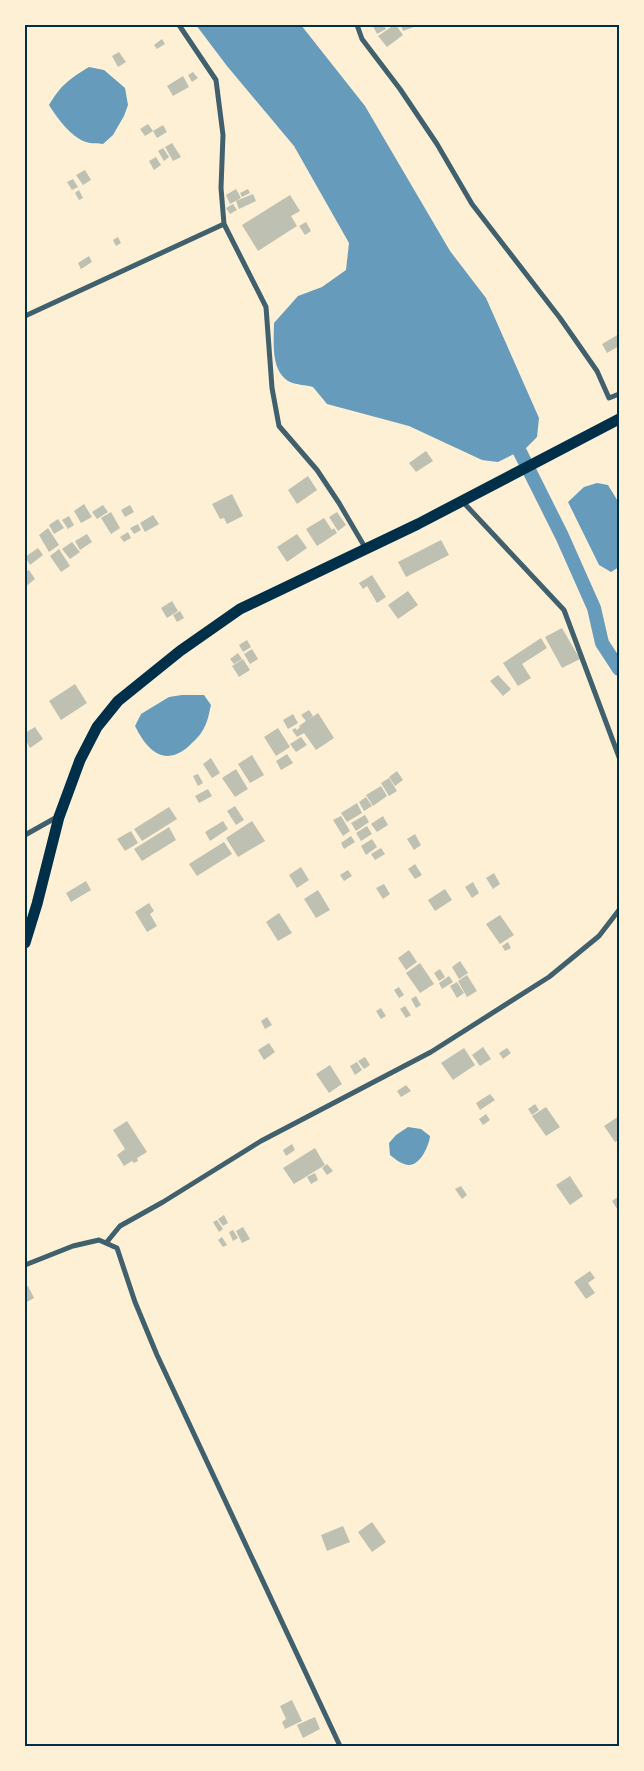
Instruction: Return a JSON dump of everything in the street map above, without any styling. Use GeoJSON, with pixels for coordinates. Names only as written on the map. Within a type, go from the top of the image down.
{"type":"FeatureCollection","features":[{"type":"Feature","properties":{"kind":"highway"},"geometry":{"type":"LineString","coordinates":[[25,943],[37,904],[59,816],[80,760],[97,727],[118,701],[180,651],[240,609],[462,501],[619,419]]}},
{"type":"Feature","properties":{"kind":"street"},"geometry":{"type":"LineString","coordinates":[[179,25],[216,80],[223,135],[221,188],[224,224],[266,308],[272,388],[279,426],[316,470],[366,549]]}},
{"type":"Feature","properties":{"kind":"street"},"geometry":{"type":"LineString","coordinates":[[357,25],[362,39],[400,89],[437,144],[472,204],[560,318],[597,371],[609,398],[619,394]]}},
{"type":"Feature","properties":{"kind":"street"},"geometry":{"type":"LineString","coordinates":[[25,316],[224,224]]}},
{"type":"Feature","properties":{"kind":"street"},"geometry":{"type":"LineString","coordinates":[[462,501],[564,610],[619,756]]}},
{"type":"Feature","properties":{"kind":"street"},"geometry":{"type":"LineString","coordinates":[[25,835],[59,816]]}},
{"type":"Feature","properties":{"kind":"street"},"geometry":{"type":"LineString","coordinates":[[106,1243],[120,1226],[163,1202],[261,1141],[431,1052],[541,982],[599,936],[619,910]]}},
{"type":"Feature","properties":{"kind":"street"},"geometry":{"type":"LineString","coordinates":[[25,1265],[73,1246],[99,1240],[117,1248],[135,1302],[157,1355],[340,1746]]}},
{"type":"Feature","properties":{"kind":"water"},"geometry":{"type":"Polygon","coordinates":[[[196,25],[301,25],[365,106],[450,251],[486,298],[539,418],[537,437],[526,448],[498,462],[482,460],[409,426],[327,404],[313,387],[290,382],[279,371],[274,356],[274,323],[298,296],[322,287],[346,270],[349,243],[294,146],[227,66],[196,25]]]}},
{"type":"Feature","properties":{"kind":"water"},"geometry":{"type":"Polygon","coordinates":[[[89,67],[104,70],[125,88],[128,105],[124,116],[113,135],[103,144],[88,143],[80,140],[60,121],[49,105],[57,92],[66,83],[89,67]]]}},
{"type":"Feature","properties":{"kind":"water"},"geometry":{"type":"Polygon","coordinates":[[[597,483],[608,485],[619,503],[619,567],[611,572],[599,565],[568,502],[584,487],[597,483]]]}},
{"type":"Feature","properties":{"kind":"water"},"geometry":{"type":"Polygon","coordinates":[[[204,695],[211,705],[208,717],[201,733],[189,746],[172,756],[164,756],[151,749],[135,726],[141,714],[169,697],[204,695]]]}},
{"type":"Feature","properties":{"kind":"water"},"geometry":{"type":"Polygon","coordinates":[[[408,1127],[421,1129],[430,1136],[426,1150],[420,1159],[408,1165],[390,1155],[389,1143],[396,1135],[408,1127]]]}},
{"type":"Feature","properties":{"kind":"building"},"geometry":{"type":"Polygon","coordinates":[[[384,25],[386,29],[377,34],[373,26],[384,25]]]}},
{"type":"Feature","properties":{"kind":"building"},"geometry":{"type":"Polygon","coordinates":[[[394,25],[403,35],[387,47],[378,36],[394,25]]]}},
{"type":"Feature","properties":{"kind":"building"},"geometry":{"type":"Polygon","coordinates":[[[401,25],[419,25],[403,31],[401,25]]]}},
{"type":"Feature","properties":{"kind":"building"},"geometry":{"type":"Polygon","coordinates":[[[162,39],[165,44],[157,49],[154,45],[162,39]]]}},
{"type":"Feature","properties":{"kind":"building"},"geometry":{"type":"Polygon","coordinates":[[[119,52],[126,62],[118,67],[112,56],[119,52]]]}},
{"type":"Feature","properties":{"kind":"building"},"geometry":{"type":"Polygon","coordinates":[[[193,72],[198,78],[192,82],[188,75],[193,72]]]}},
{"type":"Feature","properties":{"kind":"building"},"geometry":{"type":"Polygon","coordinates":[[[183,76],[189,87],[173,96],[167,86],[183,76]]]}},
{"type":"Feature","properties":{"kind":"building"},"geometry":{"type":"Polygon","coordinates":[[[148,124],[153,131],[145,136],[140,129],[148,124]]]}},
{"type":"Feature","properties":{"kind":"building"},"geometry":{"type":"Polygon","coordinates":[[[163,125],[167,132],[157,138],[153,131],[163,125]]]}},
{"type":"Feature","properties":{"kind":"building"},"geometry":{"type":"Polygon","coordinates":[[[172,143],[181,157],[173,161],[165,147],[172,143]]]}},
{"type":"Feature","properties":{"kind":"building"},"geometry":{"type":"Polygon","coordinates":[[[163,148],[169,157],[164,161],[158,151],[163,148]]]}},
{"type":"Feature","properties":{"kind":"building"},"geometry":{"type":"Polygon","coordinates":[[[156,157],[161,165],[154,170],[149,161],[156,157]]]}},
{"type":"Feature","properties":{"kind":"building"},"geometry":{"type":"Polygon","coordinates":[[[85,170],[91,180],[83,185],[76,175],[85,170]]]}},
{"type":"Feature","properties":{"kind":"building"},"geometry":{"type":"Polygon","coordinates":[[[73,179],[78,187],[72,190],[67,182],[73,179]]]}},
{"type":"Feature","properties":{"kind":"building"},"geometry":{"type":"Polygon","coordinates":[[[236,189],[241,198],[230,204],[226,195],[236,189]]]}},
{"type":"Feature","properties":{"kind":"building"},"geometry":{"type":"Polygon","coordinates":[[[248,189],[250,193],[242,197],[240,193],[248,189]]]}},
{"type":"Feature","properties":{"kind":"building"},"geometry":{"type":"Polygon","coordinates":[[[79,190],[83,198],[79,200],[75,193],[79,190]]]}},
{"type":"Feature","properties":{"kind":"building"},"geometry":{"type":"Polygon","coordinates":[[[253,194],[256,201],[239,209],[236,201],[253,194]]]}},
{"type":"Feature","properties":{"kind":"building"},"geometry":{"type":"Polygon","coordinates":[[[290,195],[300,211],[291,216],[297,226],[258,251],[242,225],[290,195]]]}},
{"type":"Feature","properties":{"kind":"building"},"geometry":{"type":"Polygon","coordinates":[[[233,204],[237,210],[230,214],[226,208],[233,204]]]}},
{"type":"Feature","properties":{"kind":"building"},"geometry":{"type":"Polygon","coordinates":[[[306,222],[311,231],[305,235],[299,226],[306,222]]]}},
{"type":"Feature","properties":{"kind":"building"},"geometry":{"type":"Polygon","coordinates":[[[118,237],[121,243],[116,246],[113,240],[118,237]]]}},
{"type":"Feature","properties":{"kind":"building"},"geometry":{"type":"Polygon","coordinates":[[[89,256],[92,262],[81,269],[78,263],[89,256]]]}},
{"type":"Feature","properties":{"kind":"building"},"geometry":{"type":"Polygon","coordinates":[[[619,334],[619,346],[607,353],[602,344],[619,334]]]}},
{"type":"Feature","properties":{"kind":"building"},"geometry":{"type":"Polygon","coordinates":[[[426,451],[433,461],[416,472],[409,463],[426,451]]]}},
{"type":"Feature","properties":{"kind":"building"},"geometry":{"type":"Polygon","coordinates":[[[308,476],[317,490],[297,504],[288,490],[308,476]]]}},
{"type":"Feature","properties":{"kind":"building"},"geometry":{"type":"Polygon","coordinates":[[[232,494],[243,516],[227,524],[224,518],[220,519],[212,504],[232,494]]]}},
{"type":"Feature","properties":{"kind":"building"},"geometry":{"type":"Polygon","coordinates":[[[84,504],[92,517],[81,523],[74,511],[84,504]]]}},
{"type":"Feature","properties":{"kind":"building"},"geometry":{"type":"Polygon","coordinates":[[[103,505],[108,512],[97,519],[92,512],[103,505]]]}},
{"type":"Feature","properties":{"kind":"building"},"geometry":{"type":"Polygon","coordinates":[[[130,505],[134,512],[125,517],[121,510],[130,505]]]}},
{"type":"Feature","properties":{"kind":"building"},"geometry":{"type":"Polygon","coordinates":[[[111,512],[120,528],[111,534],[101,518],[111,512]]]}},
{"type":"Feature","properties":{"kind":"building"},"geometry":{"type":"Polygon","coordinates":[[[337,512],[346,525],[338,531],[329,517],[337,512]]]}},
{"type":"Feature","properties":{"kind":"building"},"geometry":{"type":"Polygon","coordinates":[[[153,515],[159,524],[145,532],[140,523],[153,515]]]}},
{"type":"Feature","properties":{"kind":"building"},"geometry":{"type":"Polygon","coordinates":[[[69,516],[74,525],[68,529],[62,520],[69,516]]]}},
{"type":"Feature","properties":{"kind":"building"},"geometry":{"type":"Polygon","coordinates":[[[324,518],[332,530],[334,528],[337,533],[317,546],[306,529],[324,518]]]}},
{"type":"Feature","properties":{"kind":"building"},"geometry":{"type":"Polygon","coordinates":[[[58,519],[64,528],[54,534],[49,525],[58,519]]]}},
{"type":"Feature","properties":{"kind":"building"},"geometry":{"type":"Polygon","coordinates":[[[138,524],[141,530],[134,534],[130,528],[138,524]]]}},
{"type":"Feature","properties":{"kind":"building"},"geometry":{"type":"Polygon","coordinates":[[[48,528],[59,545],[49,552],[39,535],[48,528]]]}},
{"type":"Feature","properties":{"kind":"building"},"geometry":{"type":"Polygon","coordinates":[[[128,532],[131,538],[124,542],[120,537],[128,532]]]}},
{"type":"Feature","properties":{"kind":"building"},"geometry":{"type":"Polygon","coordinates":[[[87,534],[92,542],[80,550],[75,541],[87,534]]]}},
{"type":"Feature","properties":{"kind":"building"},"geometry":{"type":"Polygon","coordinates":[[[297,534],[307,548],[287,562],[277,547],[297,534]]]}},
{"type":"Feature","properties":{"kind":"building"},"geometry":{"type":"Polygon","coordinates":[[[441,540],[449,555],[406,577],[398,562],[441,540]]]}},
{"type":"Feature","properties":{"kind":"building"},"geometry":{"type":"Polygon","coordinates":[[[72,542],[80,552],[70,559],[62,549],[72,542]]]}},
{"type":"Feature","properties":{"kind":"building"},"geometry":{"type":"Polygon","coordinates":[[[38,548],[43,555],[30,565],[25,557],[38,548]]]}},
{"type":"Feature","properties":{"kind":"building"},"geometry":{"type":"Polygon","coordinates":[[[59,549],[70,566],[61,572],[50,556],[59,549]]]}},
{"type":"Feature","properties":{"kind":"building"},"geometry":{"type":"Polygon","coordinates":[[[29,570],[35,579],[25,587],[25,572],[29,570]]]}},
{"type":"Feature","properties":{"kind":"building"},"geometry":{"type":"Polygon","coordinates":[[[372,575],[386,597],[377,603],[367,586],[363,589],[359,583],[372,575]]]}},
{"type":"Feature","properties":{"kind":"building"},"geometry":{"type":"Polygon","coordinates":[[[408,591],[418,605],[398,619],[388,605],[408,591]]]}},
{"type":"Feature","properties":{"kind":"building"},"geometry":{"type":"Polygon","coordinates":[[[172,601],[178,611],[167,618],[161,608],[172,601]]]}},
{"type":"Feature","properties":{"kind":"building"},"geometry":{"type":"Polygon","coordinates":[[[180,611],[184,618],[177,622],[173,615],[180,611]]]}},
{"type":"Feature","properties":{"kind":"building"},"geometry":{"type":"Polygon","coordinates":[[[562,628],[580,659],[562,668],[545,637],[562,628]]]}},
{"type":"Feature","properties":{"kind":"building"},"geometry":{"type":"Polygon","coordinates":[[[541,638],[547,648],[522,664],[531,678],[518,686],[503,663],[541,638]]]}},
{"type":"Feature","properties":{"kind":"building"},"geometry":{"type":"Polygon","coordinates":[[[247,640],[251,647],[243,652],[239,645],[247,640]]]}},
{"type":"Feature","properties":{"kind":"building"},"geometry":{"type":"Polygon","coordinates":[[[252,649],[258,659],[250,664],[244,654],[252,649]]]}},
{"type":"Feature","properties":{"kind":"building"},"geometry":{"type":"Polygon","coordinates":[[[238,653],[242,659],[234,664],[230,659],[238,653]]]}},
{"type":"Feature","properties":{"kind":"building"},"geometry":{"type":"Polygon","coordinates":[[[243,659],[250,670],[239,677],[232,666],[243,659]]]}},
{"type":"Feature","properties":{"kind":"building"},"geometry":{"type":"Polygon","coordinates":[[[498,675],[511,689],[503,696],[490,681],[498,675]]]}},
{"type":"Feature","properties":{"kind":"building"},"geometry":{"type":"Polygon","coordinates":[[[75,684],[87,703],[61,720],[49,701],[75,684]]]}},
{"type":"Feature","properties":{"kind":"building"},"geometry":{"type":"Polygon","coordinates":[[[309,710],[313,716],[308,720],[318,713],[334,738],[316,750],[304,733],[297,737],[292,730],[295,728],[297,730],[306,721],[301,715],[309,710]]]}},
{"type":"Feature","properties":{"kind":"building"},"geometry":{"type":"Polygon","coordinates":[[[293,714],[298,723],[288,729],[283,720],[293,714]]]}},
{"type":"Feature","properties":{"kind":"building"},"geometry":{"type":"Polygon","coordinates":[[[35,727],[43,739],[30,748],[25,739],[25,733],[35,727]]]}},
{"type":"Feature","properties":{"kind":"building"},"geometry":{"type":"Polygon","coordinates":[[[278,728],[290,747],[276,756],[264,737],[278,728]]]}},
{"type":"Feature","properties":{"kind":"building"},"geometry":{"type":"Polygon","coordinates":[[[301,737],[307,745],[296,752],[290,744],[301,737]]]}},
{"type":"Feature","properties":{"kind":"building"},"geometry":{"type":"Polygon","coordinates":[[[287,754],[293,763],[281,770],[276,761],[287,754]]]}},
{"type":"Feature","properties":{"kind":"building"},"geometry":{"type":"Polygon","coordinates":[[[252,755],[264,775],[250,783],[238,764],[252,755]]]}},
{"type":"Feature","properties":{"kind":"building"},"geometry":{"type":"Polygon","coordinates":[[[211,758],[220,773],[212,778],[203,764],[211,758]]]}},
{"type":"Feature","properties":{"kind":"building"},"geometry":{"type":"Polygon","coordinates":[[[236,769],[248,789],[235,797],[222,778],[236,769]]]}},
{"type":"Feature","properties":{"kind":"building"},"geometry":{"type":"Polygon","coordinates":[[[397,771],[403,780],[395,786],[389,777],[397,771]]]}},
{"type":"Feature","properties":{"kind":"building"},"geometry":{"type":"Polygon","coordinates":[[[198,774],[203,783],[198,786],[193,776],[198,774]]]}},
{"type":"Feature","properties":{"kind":"building"},"geometry":{"type":"Polygon","coordinates":[[[389,778],[397,791],[389,796],[381,783],[389,778]]]}},
{"type":"Feature","properties":{"kind":"building"},"geometry":{"type":"Polygon","coordinates":[[[381,786],[387,796],[373,806],[366,795],[381,786]]]}},
{"type":"Feature","properties":{"kind":"building"},"geometry":{"type":"Polygon","coordinates":[[[208,789],[212,796],[199,803],[195,796],[208,789]]]}},
{"type":"Feature","properties":{"kind":"building"},"geometry":{"type":"Polygon","coordinates":[[[366,797],[372,806],[364,811],[359,802],[366,797]]]}},
{"type":"Feature","properties":{"kind":"building"},"geometry":{"type":"Polygon","coordinates":[[[357,803],[362,813],[347,822],[341,813],[357,803]]]}},
{"type":"Feature","properties":{"kind":"building"},"geometry":{"type":"Polygon","coordinates":[[[235,806],[244,820],[236,825],[227,811],[235,806]]]}},
{"type":"Feature","properties":{"kind":"building"},"geometry":{"type":"Polygon","coordinates":[[[169,807],[177,819],[142,841],[134,829],[169,807]]]}},
{"type":"Feature","properties":{"kind":"building"},"geometry":{"type":"Polygon","coordinates":[[[365,815],[369,822],[356,831],[351,823],[365,815]]]}},
{"type":"Feature","properties":{"kind":"building"},"geometry":{"type":"Polygon","coordinates":[[[341,816],[350,831],[343,836],[333,820],[341,816]]]}},
{"type":"Feature","properties":{"kind":"building"},"geometry":{"type":"Polygon","coordinates":[[[383,816],[388,825],[377,832],[371,824],[383,816]]]}},
{"type":"Feature","properties":{"kind":"building"},"geometry":{"type":"Polygon","coordinates":[[[223,821],[228,829],[210,841],[205,832],[223,821]]]}},
{"type":"Feature","properties":{"kind":"building"},"geometry":{"type":"Polygon","coordinates":[[[252,821],[265,841],[238,857],[226,838],[252,821]]]}},
{"type":"Feature","properties":{"kind":"building"},"geometry":{"type":"Polygon","coordinates":[[[367,826],[372,834],[361,841],[356,833],[367,826]]]}},
{"type":"Feature","properties":{"kind":"building"},"geometry":{"type":"Polygon","coordinates":[[[169,827],[176,840],[142,861],[134,849],[169,827]]]}},
{"type":"Feature","properties":{"kind":"building"},"geometry":{"type":"Polygon","coordinates":[[[131,831],[138,843],[125,851],[117,839],[131,831]]]}},
{"type":"Feature","properties":{"kind":"building"},"geometry":{"type":"Polygon","coordinates":[[[415,834],[421,845],[414,850],[407,839],[415,834]]]}},
{"type":"Feature","properties":{"kind":"building"},"geometry":{"type":"Polygon","coordinates":[[[351,836],[355,842],[344,849],[341,843],[351,836]]]}},
{"type":"Feature","properties":{"kind":"building"},"geometry":{"type":"Polygon","coordinates":[[[372,839],[377,847],[366,855],[361,846],[372,839]]]}},
{"type":"Feature","properties":{"kind":"building"},"geometry":{"type":"Polygon","coordinates":[[[224,842],[232,854],[197,876],[189,864],[224,842]]]}},
{"type":"Feature","properties":{"kind":"building"},"geometry":{"type":"Polygon","coordinates":[[[381,848],[385,854],[375,860],[371,854],[381,848]]]}},
{"type":"Feature","properties":{"kind":"building"},"geometry":{"type":"Polygon","coordinates":[[[415,864],[422,875],[415,879],[408,869],[415,864]]]}},
{"type":"Feature","properties":{"kind":"building"},"geometry":{"type":"Polygon","coordinates":[[[301,867],[309,880],[297,888],[289,875],[301,867]]]}},
{"type":"Feature","properties":{"kind":"building"},"geometry":{"type":"Polygon","coordinates":[[[348,870],[352,876],[344,881],[340,875],[348,870]]]}},
{"type":"Feature","properties":{"kind":"building"},"geometry":{"type":"Polygon","coordinates":[[[494,873],[500,884],[493,889],[486,878],[494,873]]]}},
{"type":"Feature","properties":{"kind":"building"},"geometry":{"type":"Polygon","coordinates":[[[86,881],[91,890],[71,902],[66,893],[86,881]]]}},
{"type":"Feature","properties":{"kind":"building"},"geometry":{"type":"Polygon","coordinates":[[[473,882],[479,893],[472,898],[465,887],[473,882]]]}},
{"type":"Feature","properties":{"kind":"building"},"geometry":{"type":"Polygon","coordinates":[[[384,884],[390,894],[383,899],[376,888],[384,884]]]}},
{"type":"Feature","properties":{"kind":"building"},"geometry":{"type":"Polygon","coordinates":[[[445,889],[452,900],[435,911],[428,900],[445,889]]]}},
{"type":"Feature","properties":{"kind":"building"},"geometry":{"type":"Polygon","coordinates":[[[318,890],[330,910],[316,918],[304,899],[318,890]]]}},
{"type":"Feature","properties":{"kind":"building"},"geometry":{"type":"Polygon","coordinates":[[[149,903],[154,911],[150,914],[157,926],[147,932],[135,912],[149,903]]]}},
{"type":"Feature","properties":{"kind":"building"},"geometry":{"type":"Polygon","coordinates":[[[279,913],[292,933],[278,941],[266,922],[279,913]]]}},
{"type":"Feature","properties":{"kind":"building"},"geometry":{"type":"Polygon","coordinates":[[[500,915],[514,935],[500,944],[486,924],[500,915]]]}},
{"type":"Feature","properties":{"kind":"building"},"geometry":{"type":"Polygon","coordinates":[[[508,942],[511,948],[505,951],[502,946],[508,942]]]}},
{"type":"Feature","properties":{"kind":"building"},"geometry":{"type":"Polygon","coordinates":[[[409,950],[417,962],[406,970],[398,958],[409,950]]]}},
{"type":"Feature","properties":{"kind":"building"},"geometry":{"type":"Polygon","coordinates":[[[460,961],[468,973],[459,979],[452,967],[460,961]]]}},
{"type":"Feature","properties":{"kind":"building"},"geometry":{"type":"Polygon","coordinates":[[[420,963],[434,984],[420,993],[406,973],[420,963]]]}},
{"type":"Feature","properties":{"kind":"building"},"geometry":{"type":"Polygon","coordinates":[[[440,969],[445,977],[439,981],[434,973],[440,969]]]}},
{"type":"Feature","properties":{"kind":"building"},"geometry":{"type":"Polygon","coordinates":[[[467,975],[477,991],[467,997],[458,981],[467,975]]]}},
{"type":"Feature","properties":{"kind":"building"},"geometry":{"type":"Polygon","coordinates":[[[449,976],[453,982],[442,989],[439,983],[449,976]]]}},
{"type":"Feature","properties":{"kind":"building"},"geometry":{"type":"Polygon","coordinates":[[[457,982],[464,993],[457,998],[450,986],[457,982]]]}},
{"type":"Feature","properties":{"kind":"building"},"geometry":{"type":"Polygon","coordinates":[[[399,987],[404,995],[399,998],[394,990],[399,987]]]}},
{"type":"Feature","properties":{"kind":"building"},"geometry":{"type":"Polygon","coordinates":[[[416,996],[421,1005],[416,1008],[411,999],[416,996]]]}},
{"type":"Feature","properties":{"kind":"building"},"geometry":{"type":"Polygon","coordinates":[[[405,1006],[411,1015],[406,1018],[400,1009],[405,1006]]]}},
{"type":"Feature","properties":{"kind":"building"},"geometry":{"type":"Polygon","coordinates":[[[381,1008],[386,1016],[381,1019],[376,1011],[381,1008]]]}},
{"type":"Feature","properties":{"kind":"building"},"geometry":{"type":"Polygon","coordinates":[[[267,1017],[272,1025],[265,1029],[261,1021],[267,1017]]]}},
{"type":"Feature","properties":{"kind":"building"},"geometry":{"type":"Polygon","coordinates":[[[269,1043],[275,1052],[264,1060],[258,1050],[269,1043]]]}},
{"type":"Feature","properties":{"kind":"building"},"geometry":{"type":"Polygon","coordinates":[[[483,1047],[491,1059],[480,1066],[472,1055],[483,1047]]]}},
{"type":"Feature","properties":{"kind":"building"},"geometry":{"type":"Polygon","coordinates":[[[464,1048],[475,1065],[453,1080],[441,1063],[464,1048]]]}},
{"type":"Feature","properties":{"kind":"building"},"geometry":{"type":"Polygon","coordinates":[[[507,1048],[511,1053],[503,1059],[499,1053],[507,1048]]]}},
{"type":"Feature","properties":{"kind":"building"},"geometry":{"type":"Polygon","coordinates":[[[365,1057],[370,1065],[364,1069],[358,1061],[365,1057]]]}},
{"type":"Feature","properties":{"kind":"building"},"geometry":{"type":"Polygon","coordinates":[[[357,1062],[362,1070],[355,1075],[350,1066],[357,1062]]]}},
{"type":"Feature","properties":{"kind":"building"},"geometry":{"type":"Polygon","coordinates":[[[330,1065],[342,1084],[329,1093],[316,1074],[330,1065]]]}},
{"type":"Feature","properties":{"kind":"building"},"geometry":{"type":"Polygon","coordinates":[[[406,1085],[411,1091],[401,1097],[397,1091],[406,1085]]]}},
{"type":"Feature","properties":{"kind":"building"},"geometry":{"type":"Polygon","coordinates":[[[490,1094],[495,1100],[480,1110],[476,1103],[490,1094]]]}},
{"type":"Feature","properties":{"kind":"building"},"geometry":{"type":"Polygon","coordinates":[[[535,1104],[539,1110],[532,1115],[528,1109],[535,1104]]]}},
{"type":"Feature","properties":{"kind":"building"},"geometry":{"type":"Polygon","coordinates":[[[546,1107],[560,1127],[546,1136],[532,1116],[546,1107]]]}},
{"type":"Feature","properties":{"kind":"building"},"geometry":{"type":"Polygon","coordinates":[[[486,1114],[490,1120],[483,1125],[479,1119],[486,1114]]]}},
{"type":"Feature","properties":{"kind":"building"},"geometry":{"type":"Polygon","coordinates":[[[619,1116],[619,1140],[615,1142],[604,1126],[619,1116]]]}},
{"type":"Feature","properties":{"kind":"building"},"geometry":{"type":"Polygon","coordinates":[[[127,1121],[147,1152],[137,1158],[138,1161],[134,1163],[132,1161],[124,1166],[117,1155],[125,1149],[113,1130],[127,1121]]]}},
{"type":"Feature","properties":{"kind":"building"},"geometry":{"type":"Polygon","coordinates":[[[292,1144],[295,1150],[286,1156],[283,1150],[292,1144]]]}},
{"type":"Feature","properties":{"kind":"building"},"geometry":{"type":"Polygon","coordinates":[[[315,1148],[325,1165],[294,1184],[283,1168],[315,1148]]]}},
{"type":"Feature","properties":{"kind":"building"},"geometry":{"type":"Polygon","coordinates":[[[327,1164],[333,1171],[327,1175],[322,1168],[327,1164]]]}},
{"type":"Feature","properties":{"kind":"building"},"geometry":{"type":"Polygon","coordinates":[[[315,1173],[318,1180],[311,1184],[307,1177],[315,1173]]]}},
{"type":"Feature","properties":{"kind":"building"},"geometry":{"type":"Polygon","coordinates":[[[570,1176],[583,1196],[570,1205],[556,1185],[570,1176]]]}},
{"type":"Feature","properties":{"kind":"building"},"geometry":{"type":"Polygon","coordinates":[[[461,1186],[467,1195],[462,1199],[455,1189],[461,1186]]]}},
{"type":"Feature","properties":{"kind":"building"},"geometry":{"type":"Polygon","coordinates":[[[619,1196],[619,1212],[612,1201],[619,1196]]]}},
{"type":"Feature","properties":{"kind":"building"},"geometry":{"type":"Polygon","coordinates":[[[224,1215],[228,1223],[223,1226],[218,1219],[224,1215]]]}},
{"type":"Feature","properties":{"kind":"building"},"geometry":{"type":"Polygon","coordinates":[[[217,1220],[223,1229],[219,1232],[213,1222],[217,1220]]]}},
{"type":"Feature","properties":{"kind":"building"},"geometry":{"type":"Polygon","coordinates":[[[243,1227],[250,1239],[242,1243],[236,1231],[243,1227]]]}},
{"type":"Feature","properties":{"kind":"building"},"geometry":{"type":"Polygon","coordinates":[[[233,1230],[238,1238],[233,1241],[229,1232],[233,1230]]]}},
{"type":"Feature","properties":{"kind":"building"},"geometry":{"type":"Polygon","coordinates":[[[222,1237],[227,1245],[223,1247],[218,1240],[222,1237]]]}},
{"type":"Feature","properties":{"kind":"building"},"geometry":{"type":"Polygon","coordinates":[[[590,1271],[595,1278],[588,1283],[595,1293],[586,1299],[574,1282],[590,1271]]]}},
{"type":"Feature","properties":{"kind":"building"},"geometry":{"type":"Polygon","coordinates":[[[28,1286],[34,1298],[25,1303],[25,1287],[28,1286]]]}},
{"type":"Feature","properties":{"kind":"building"},"geometry":{"type":"Polygon","coordinates":[[[372,1522],[386,1542],[372,1552],[358,1532],[372,1522]]]}},
{"type":"Feature","properties":{"kind":"building"},"geometry":{"type":"Polygon","coordinates":[[[343,1526],[350,1542],[327,1551],[321,1535],[343,1526]]]}},
{"type":"Feature","properties":{"kind":"building"},"geometry":{"type":"Polygon","coordinates":[[[292,1700],[302,1721],[285,1729],[282,1722],[286,1719],[280,1706],[292,1700]]]}},
{"type":"Feature","properties":{"kind":"building"},"geometry":{"type":"Polygon","coordinates":[[[315,1717],[320,1729],[303,1738],[297,1725],[315,1717]]]}},
{"type":"Feature","properties":{"kind":"waterway"},"geometry":{"type":"LineString","coordinates":[[512,436],[562,536],[594,608],[602,643],[619,669]]}}]}
